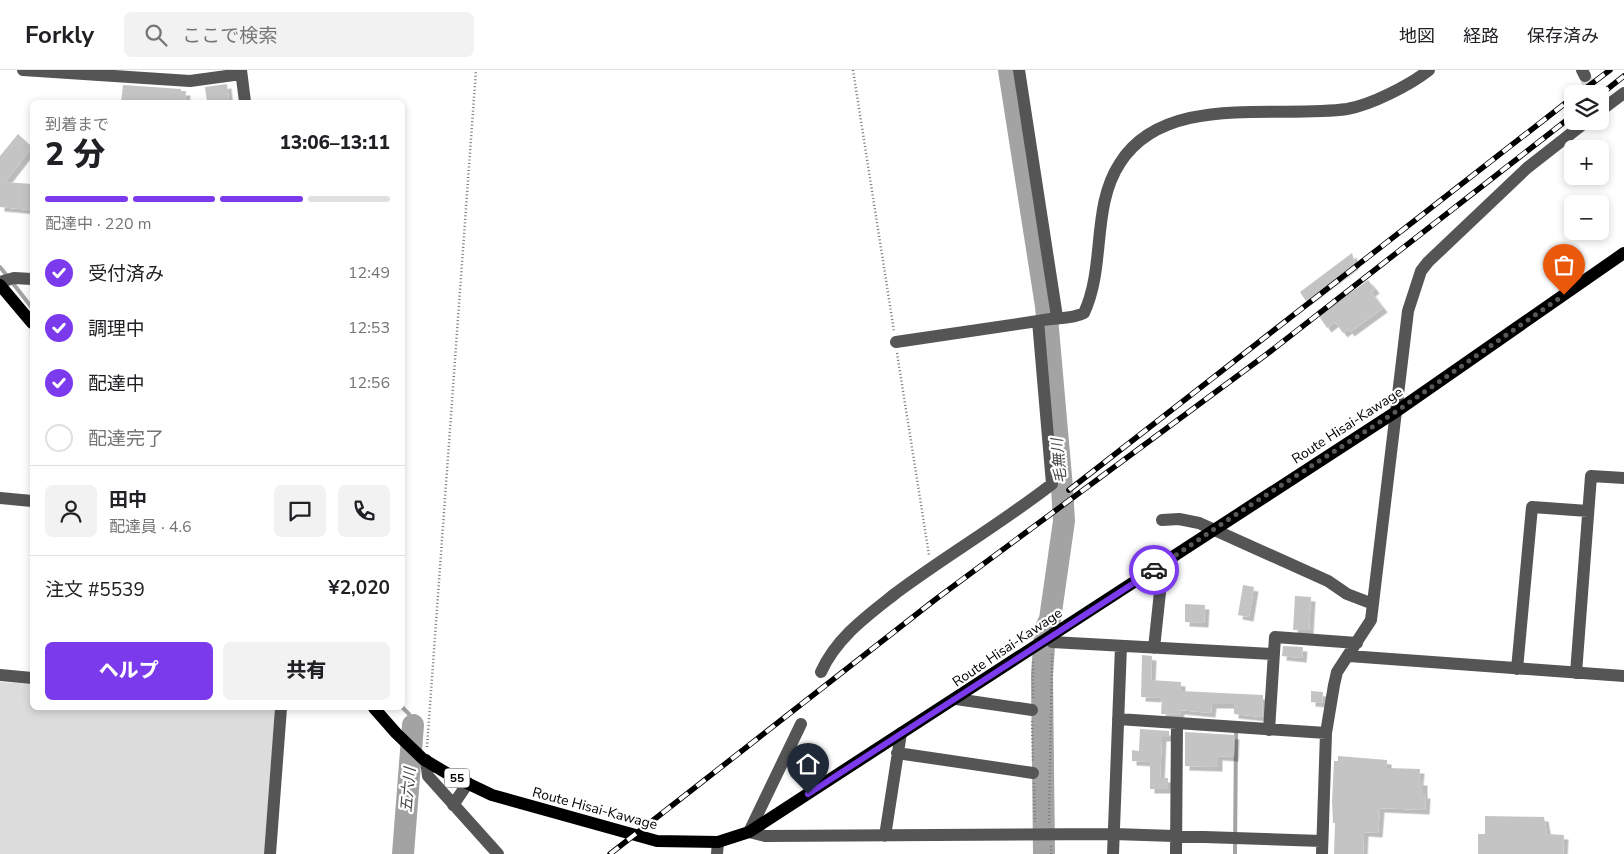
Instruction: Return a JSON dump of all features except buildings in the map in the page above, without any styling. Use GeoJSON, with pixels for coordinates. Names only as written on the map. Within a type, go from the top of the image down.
{"type":"FeatureCollection","features":[{"type":"Feature","properties":{"kind":"main road","name":"Route Hisai-Kawage"},"geometry":{"type":"LineString","coordinates":[[376,710],[396,733],[425,760],[492,795],[641,838],[718,848],[749,832],[956,699],[1034,646],[1053,637],[1213,530],[1394,413],[1624,253]]}},
{"type":"Feature","properties":{"kind":"main road"},"geometry":{"type":"LineString","coordinates":[[5,281],[30,320]]}},
{"type":"Feature","properties":{"kind":"street"},"geometry":{"type":"LineString","coordinates":[[23,70],[190,81],[241,72],[245,100]]}},
{"type":"Feature","properties":{"kind":"street"},"geometry":{"type":"LineString","coordinates":[[1019,70],[1056,318]]}},
{"type":"Feature","properties":{"kind":"street"},"geometry":{"type":"LineString","coordinates":[[896,342],[1079,316],[1084,313],[1096,272],[1108,188],[1127,152],[1144,136],[1182,119],[1248,112],[1326,110],[1356,107],[1397,89],[1429,70]]}},
{"type":"Feature","properties":{"kind":"street"},"geometry":{"type":"LineString","coordinates":[[1609,104],[1624,92]]}},
{"type":"Feature","properties":{"kind":"street"},"geometry":{"type":"LineString","coordinates":[[1322,854],[1326,733],[1336,672],[1349,656],[1371,620],[1394,413],[1411,298],[1421,271],[1527,168],[1576,130]]}},
{"type":"Feature","properties":{"kind":"street"},"geometry":{"type":"LineString","coordinates":[[5,281],[30,280]]}},
{"type":"Feature","properties":{"kind":"street"},"geometry":{"type":"LineString","coordinates":[[821,672],[829,654],[854,625],[931,567],[1022,507],[1052,484],[1039,321]]}},
{"type":"Feature","properties":{"kind":"street"},"geometry":{"type":"LineString","coordinates":[[1576,673],[1591,476],[1624,478]]}},
{"type":"Feature","properties":{"kind":"street"},"geometry":{"type":"LineString","coordinates":[[0,498],[30,501]]}},
{"type":"Feature","properties":{"kind":"street"},"geometry":{"type":"LineString","coordinates":[[1517,669],[1532,506],[1588,511]]}},
{"type":"Feature","properties":{"kind":"street"},"geometry":{"type":"LineString","coordinates":[[1162,520],[1186,520],[1213,530],[1328,582],[1347,594],[1374,604]]}},
{"type":"Feature","properties":{"kind":"street"},"geometry":{"type":"LineString","coordinates":[[1154,648],[1163,564]]}},
{"type":"Feature","properties":{"kind":"street"},"geometry":{"type":"LineString","coordinates":[[1053,637],[1121,646],[1274,654]]}},
{"type":"Feature","properties":{"kind":"street"},"geometry":{"type":"LineString","coordinates":[[1269,730],[1275,637],[1357,643]]}},
{"type":"Feature","properties":{"kind":"street"},"geometry":{"type":"LineString","coordinates":[[1113,854],[1121,646]]}},
{"type":"Feature","properties":{"kind":"street"},"geometry":{"type":"LineString","coordinates":[[1349,656],[1624,676]]}},
{"type":"Feature","properties":{"kind":"street"},"geometry":{"type":"LineString","coordinates":[[0,675],[30,678]]}},
{"type":"Feature","properties":{"kind":"street"},"geometry":{"type":"LineString","coordinates":[[956,699],[1032,710]]}},
{"type":"Feature","properties":{"kind":"street"},"geometry":{"type":"LineString","coordinates":[[270,854],[281,710]]}},
{"type":"Feature","properties":{"kind":"street"},"geometry":{"type":"LineString","coordinates":[[1118,719],[1326,733]]}},
{"type":"Feature","properties":{"kind":"street"},"geometry":{"type":"LineString","coordinates":[[1176,854],[1177,723]]}},
{"type":"Feature","properties":{"kind":"street"},"geometry":{"type":"LineString","coordinates":[[801,724],[777,776],[755,814],[749,832],[765,836],[1114,834],[1322,841]]}},
{"type":"Feature","properties":{"kind":"street"},"geometry":{"type":"LineString","coordinates":[[885,836],[901,733]]}},
{"type":"Feature","properties":{"kind":"street"},"geometry":{"type":"LineString","coordinates":[[897,753],[1033,773]]}},
{"type":"Feature","properties":{"kind":"street"},"geometry":{"type":"LineString","coordinates":[[425,760],[428,776],[498,854]]}},
{"type":"Feature","properties":{"kind":"street"},"geometry":{"type":"LineString","coordinates":[[453,805],[468,783]]}},
{"type":"Feature","properties":{"kind":"path"},"geometry":{"type":"LineString","coordinates":[[425,760],[476,70]]}},
{"type":"Feature","properties":{"kind":"path"},"geometry":{"type":"LineString","coordinates":[[853,70],[931,567]]}},
{"type":"Feature","properties":{"kind":"path"},"geometry":{"type":"LineString","coordinates":[[1051,854],[1050,680],[1053,637]]}},
{"type":"Feature","properties":{"kind":"path"},"geometry":{"type":"LineString","coordinates":[[1034,646],[1032,710],[1035,834]]}},
{"type":"Feature","properties":{"kind":"shaded area"},"geometry":{"type":"Polygon","coordinates":[[[0,682],[30,684],[30,710],[275,710],[264,854],[0,854],[0,682]]]}},
{"type":"Feature","properties":{"kind":"waterway","name":"毛無川"},"geometry":{"type":"LineString","coordinates":[[1009,70],[1046,306],[1064,521],[1050,619],[1045,630],[1042,676],[1044,854]]}},
{"type":"Feature","properties":{"kind":"waterway"},"geometry":{"type":"LineString","coordinates":[[0,267],[8,277]]}},
{"type":"Feature","properties":{"kind":"waterway"},"geometry":{"type":"LineString","coordinates":[[12,282],[30,305]]}},
{"type":"Feature","properties":{"kind":"waterway"},"geometry":{"type":"LineString","coordinates":[[405,710],[409,714],[413,725]]}},
{"type":"Feature","properties":{"kind":"waterway","name":"五六川"},"geometry":{"type":"LineString","coordinates":[[403,854],[413,725]]}},
{"type":"Feature","properties":{"kind":"waterway"},"geometry":{"type":"LineString","coordinates":[[1235,854],[1236,732]]}},
{"type":"Feature","properties":{"kind":"tunnel"},"geometry":{"type":"LineString","coordinates":[[1585,76],[1588,85]]}},
{"type":"Feature","properties":{"kind":"railway"},"geometry":{"type":"LineString","coordinates":[[1590,85],[1610,70]]}},
{"type":"Feature","properties":{"kind":"railway"},"geometry":{"type":"LineString","coordinates":[[1609,88],[1624,76]]}},
{"type":"Feature","properties":{"kind":"railway"},"geometry":{"type":"LineString","coordinates":[[1069,490],[1564,104]]}},
{"type":"Feature","properties":{"kind":"railway"},"geometry":{"type":"LineString","coordinates":[[610,854],[936,599],[1267,354],[1564,122]]}},
{"type":"Feature","properties":{"kind":"way so far"},"geometry":{"type":"LineString","coordinates":[[1154,570],[1235,515],[1394,413],[1564,295]]}},
{"type":"Feature","properties":{"kind":"route"},"geometry":{"type":"LineString","coordinates":[[808,794],[956,699],[1026,653],[1035,645],[1154,570]]}}]}
